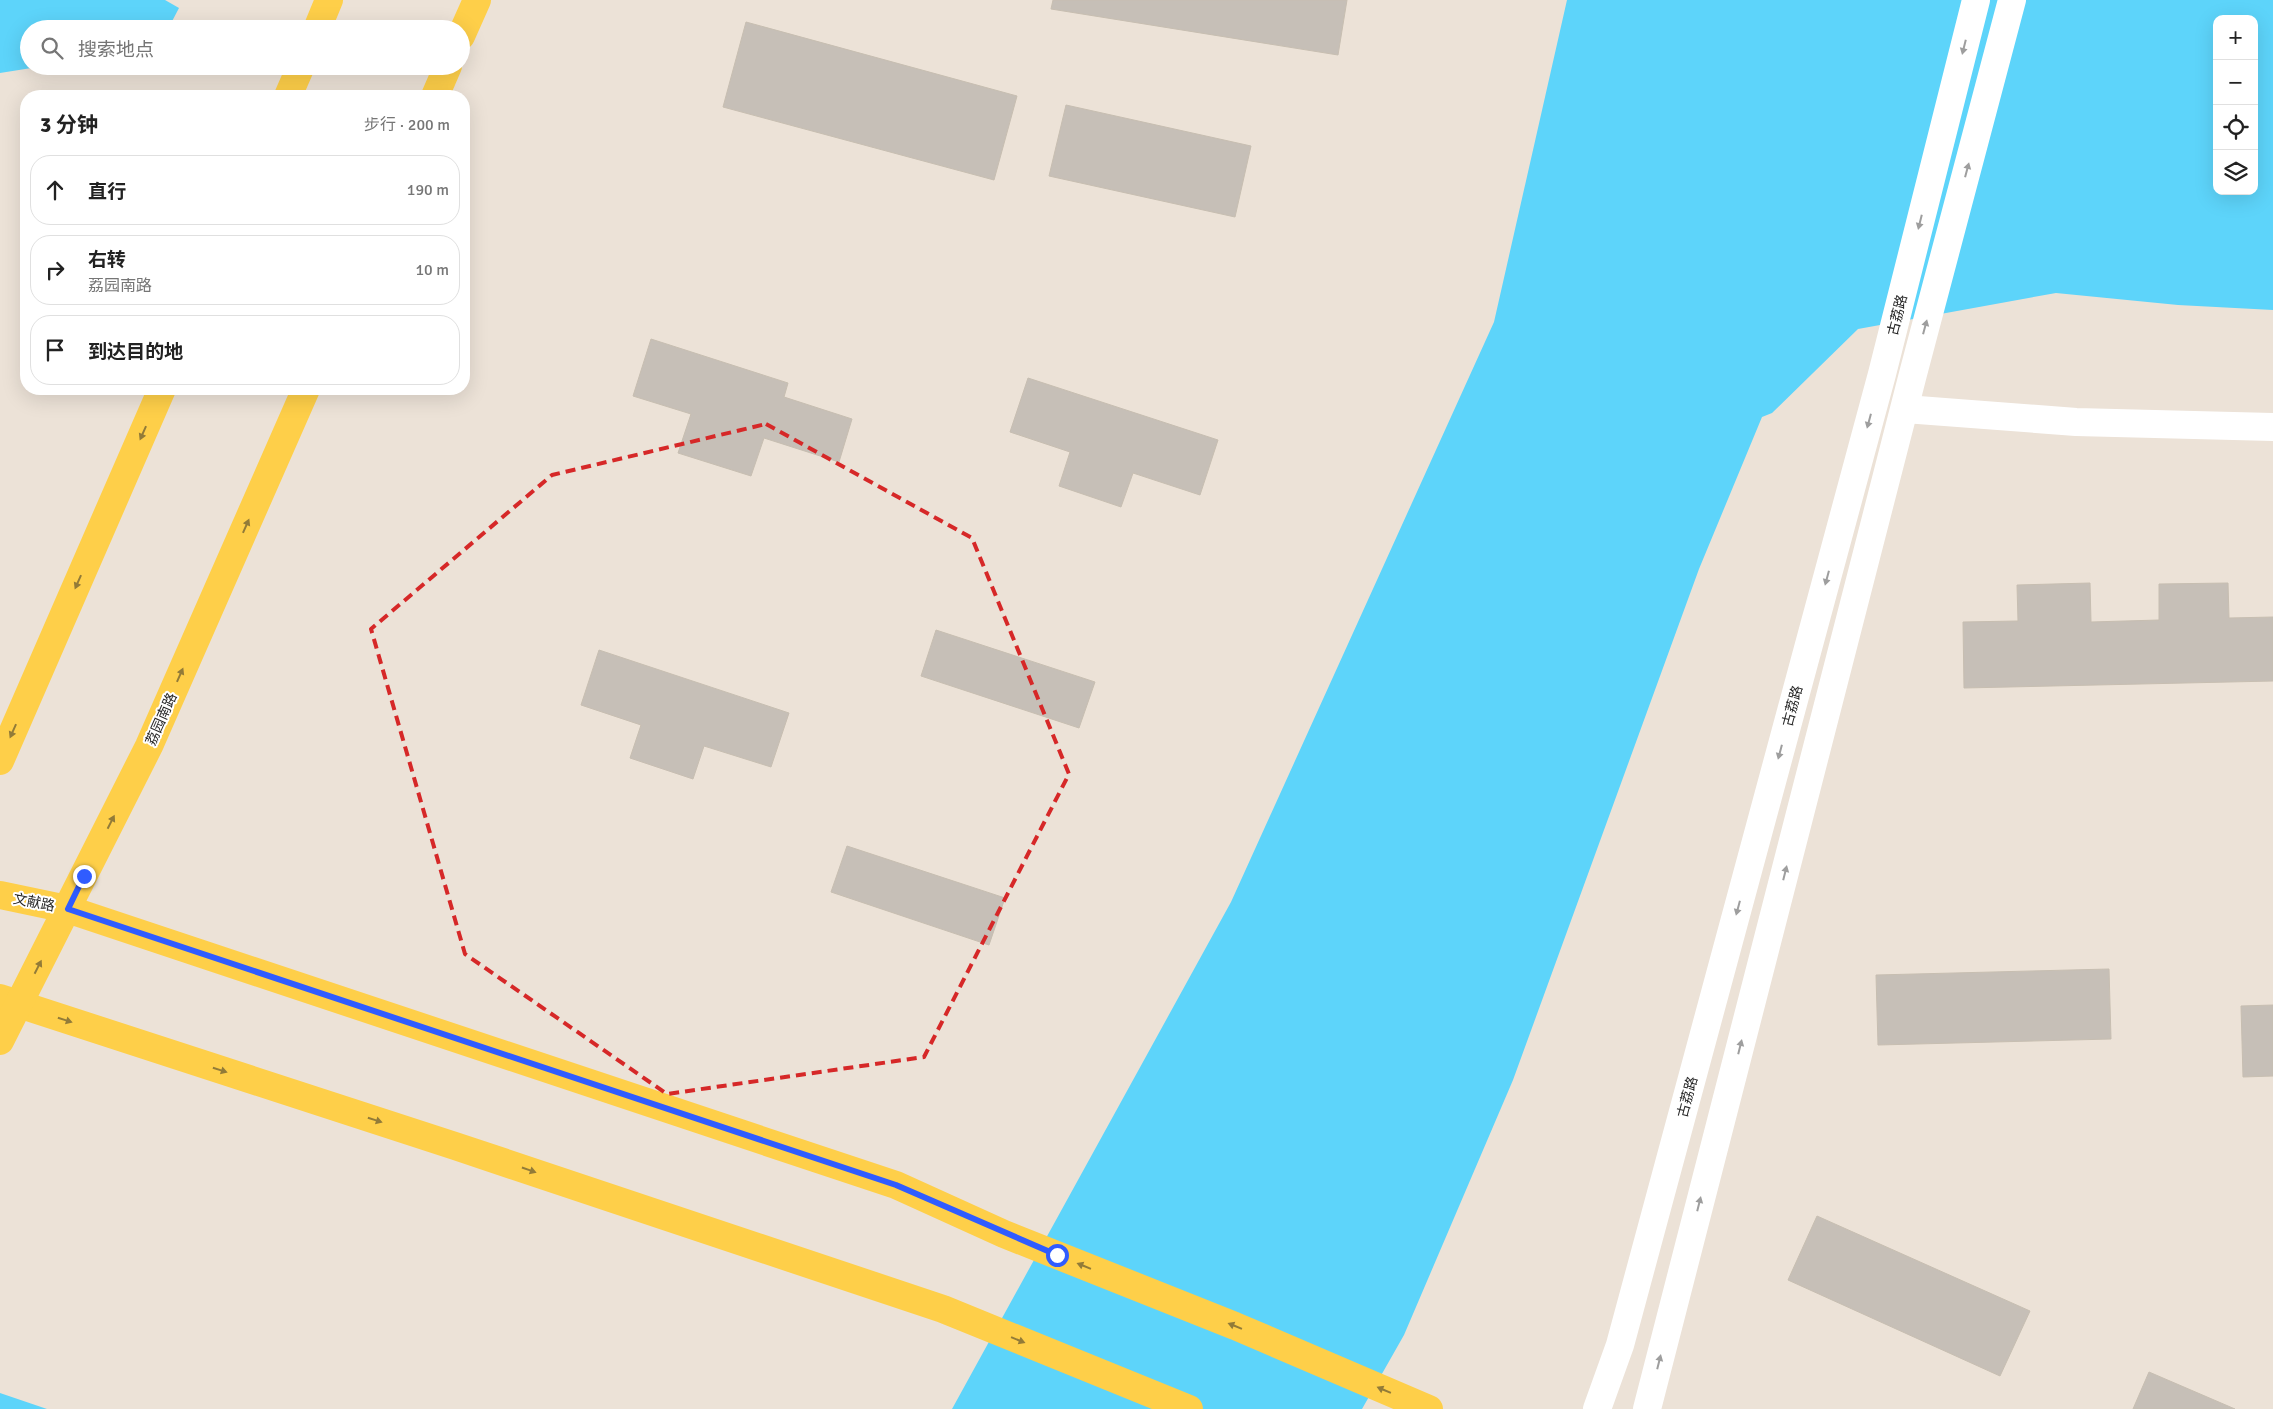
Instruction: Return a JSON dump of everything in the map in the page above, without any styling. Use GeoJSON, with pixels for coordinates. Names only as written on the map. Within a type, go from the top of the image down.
{"type":"FeatureCollection","features":[{"type":"Feature","properties":{"kind":"main road"},"geometry":{"type":"LineString","coordinates":[[321,20],[329,0]]}},
{"type":"Feature","properties":{"kind":"main road"},"geometry":{"type":"LineString","coordinates":[[468,20],[477,0]]}},
{"type":"Feature","properties":{"kind":"main road"},"geometry":{"type":"LineString","coordinates":[[291,90],[297,75]]}},
{"type":"Feature","properties":{"kind":"main road"},"geometry":{"type":"LineString","coordinates":[[438,90],[444,75]]}},
{"type":"Feature","properties":{"kind":"main road"},"geometry":{"type":"LineString","coordinates":[[0,762],[159,395]]}},
{"type":"Feature","properties":{"kind":"main road","name":"荔园南路"},"geometry":{"type":"LineString","coordinates":[[0,1041],[10,1002],[68,909],[149,746],[303,395]]}},
{"type":"Feature","properties":{"kind":"main road","name":"文献路"},"geometry":{"type":"LineString","coordinates":[[0,896],[68,909],[896,1185],[1004,1234],[1235,1326],[1429,1409]]}},
{"type":"Feature","properties":{"kind":"main road"},"geometry":{"type":"LineString","coordinates":[[10,1002],[455,1146],[973,1321],[1189,1409]]}},
{"type":"Feature","properties":{"kind":"street","name":"古荔路"},"geometry":{"type":"LineString","coordinates":[[1597,1409],[1620,1345],[1882,374],[1976,0]]}},
{"type":"Feature","properties":{"kind":"street"},"geometry":{"type":"LineString","coordinates":[[1647,1409],[1913,374],[2012,0]]}},
{"type":"Feature","properties":{"kind":"street"},"geometry":{"type":"LineString","coordinates":[[1905,409],[2076,422],[2273,427]]}},
{"type":"Feature","properties":{"kind":"highlighted area"},"geometry":{"type":"Polygon","coordinates":[[[766,424],[972,538],[1069,774],[924,1057],[667,1094],[465,954],[371,629],[552,475],[766,424]]]}},
{"type":"Feature","properties":{"kind":"water"},"geometry":{"type":"Polygon","coordinates":[[[0,0],[165,0],[179,8],[173,20],[20,20],[20,70],[0,73],[0,0]]]}},
{"type":"Feature","properties":{"kind":"water"},"geometry":{"type":"Polygon","coordinates":[[[1567,0],[2273,0],[2273,310],[2178,305],[2056,293],[1858,329],[1772,413],[1762,417],[1699,569],[1513,1080],[1404,1335],[1362,1409],[952,1409],[1231,902],[1494,322],[1567,0]]]}},
{"type":"Feature","properties":{"kind":"water"},"geometry":{"type":"Polygon","coordinates":[[[0,1393],[47,1409],[0,1409],[0,1393]]]}},
{"type":"Feature","properties":{"kind":"building"},"geometry":{"type":"Polygon","coordinates":[[[1053,0],[1347,0],[1338,55],[1051,9],[1053,0]]]}},
{"type":"Feature","properties":{"kind":"building"},"geometry":{"type":"Polygon","coordinates":[[[746,22],[1017,96],[994,180],[723,107],[746,22]]]}},
{"type":"Feature","properties":{"kind":"building"},"geometry":{"type":"Polygon","coordinates":[[[1066,105],[1251,146],[1235,217],[1049,176],[1066,105]]]}},
{"type":"Feature","properties":{"kind":"building"},"geometry":{"type":"Polygon","coordinates":[[[651,339],[788,383],[784,397],[852,419],[839,462],[764,438],[751,476],[678,453],[691,414],[633,396],[651,339]]]}},
{"type":"Feature","properties":{"kind":"building"},"geometry":{"type":"Polygon","coordinates":[[[1028,378],[1218,440],[1200,495],[1133,473],[1121,507],[1059,486],[1070,452],[1010,432],[1028,378]]]}},
{"type":"Feature","properties":{"kind":"building"},"geometry":{"type":"Polygon","coordinates":[[[2090,583],[2091,622],[2159,620],[2159,584],[2228,583],[2229,618],[2273,617],[2273,681],[1964,688],[1963,622],[2018,621],[2017,585],[2090,583]]]}},
{"type":"Feature","properties":{"kind":"building"},"geometry":{"type":"Polygon","coordinates":[[[936,630],[1095,682],[1079,728],[921,676],[936,630]]]}},
{"type":"Feature","properties":{"kind":"building"},"geometry":{"type":"Polygon","coordinates":[[[599,650],[789,713],[771,767],[704,746],[693,779],[630,758],[641,725],[581,705],[599,650]]]}},
{"type":"Feature","properties":{"kind":"building"},"geometry":{"type":"Polygon","coordinates":[[[847,846],[1005,898],[989,945],[831,892],[847,846]]]}},
{"type":"Feature","properties":{"kind":"building"},"geometry":{"type":"Polygon","coordinates":[[[2109,969],[2111,1039],[1878,1045],[1876,975],[2109,969]]]}},
{"type":"Feature","properties":{"kind":"building"},"geometry":{"type":"Polygon","coordinates":[[[2273,1005],[2273,1076],[2243,1077],[2241,1006],[2273,1005]]]}},
{"type":"Feature","properties":{"kind":"building"},"geometry":{"type":"Polygon","coordinates":[[[1817,1216],[2030,1311],[2000,1376],[1788,1280],[1817,1216]]]}},
{"type":"Feature","properties":{"kind":"building"},"geometry":{"type":"Polygon","coordinates":[[[2149,1372],[2235,1409],[2133,1409],[2149,1372]]]}},
{"type":"Feature","properties":{"kind":"route"},"geometry":{"type":"LineString","coordinates":[[84,876],[68,909],[896,1185],[1004,1234],[1057,1255]]}}]}
